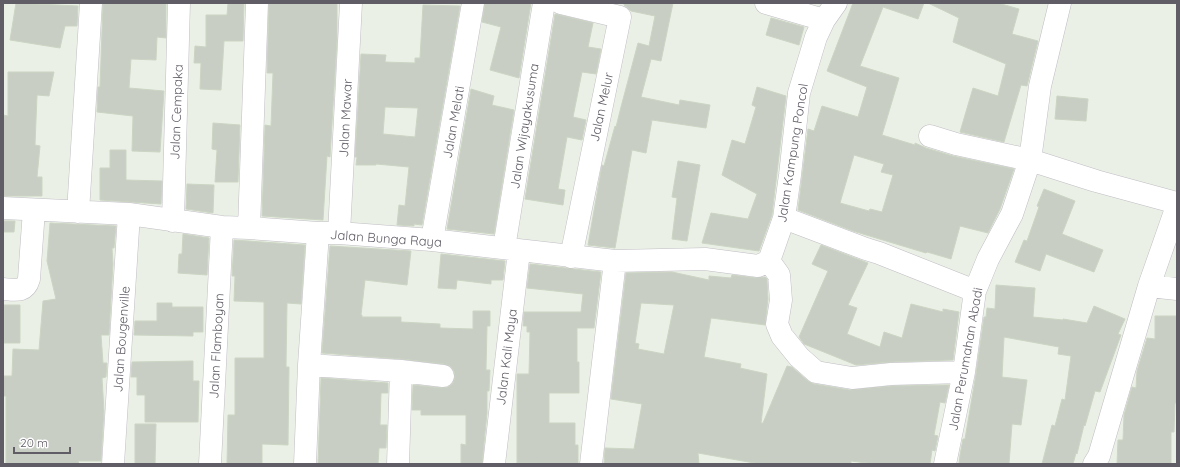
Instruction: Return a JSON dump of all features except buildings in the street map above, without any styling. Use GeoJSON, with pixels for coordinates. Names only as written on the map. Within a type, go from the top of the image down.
{"type":"FeatureCollection","features":[{"type":"Feature","properties":{"kind":"street"},"geometry":{"type":"LineString","coordinates":[[78,212],[91,3]]}},
{"type":"Feature","properties":{"kind":"street","name":"Jalan Cempaka"},"geometry":{"type":"LineString","coordinates":[[173,221],[179,3]]}},
{"type":"Feature","properties":{"kind":"street"},"geometry":{"type":"LineString","coordinates":[[249,228],[257,3]]}},
{"type":"Feature","properties":{"kind":"street","name":"Jalan Mawar"},"geometry":{"type":"LineString","coordinates":[[306,464],[309,365],[329,233],[351,3]]}},
{"type":"Feature","properties":{"kind":"street","name":"Jalan Melati"},"geometry":{"type":"LineString","coordinates":[[432,240],[473,3]]}},
{"type":"Feature","properties":{"kind":"street","name":"Jalan Wijayakusuma"},"geometry":{"type":"LineString","coordinates":[[511,249],[544,3]]}},
{"type":"Feature","properties":{"kind":"street","name":"Jalan Melur"},"geometry":{"type":"LineString","coordinates":[[561,3],[621,10],[571,257]]}},
{"type":"Feature","properties":{"kind":"street"},"geometry":{"type":"LineString","coordinates":[[766,3],[830,12]]}},
{"type":"Feature","properties":{"kind":"street","name":"Jalan Perumahan Abadi"},"geometry":{"type":"LineString","coordinates":[[945,464],[964,372],[975,291],[988,258],[1012,214],[1030,160],[1040,86],[1060,3]]}},
{"type":"Feature","properties":{"kind":"street","name":"Jalan Kampung Poncol"},"geometry":{"type":"LineString","coordinates":[[768,261],[784,218],[799,93],[816,37],[830,12]]}},
{"type":"Feature","properties":{"kind":"street"},"geometry":{"type":"LineString","coordinates":[[930,136],[956,144],[1030,160],[1177,205],[1149,286],[1098,462]]}},
{"type":"Feature","properties":{"kind":"street","name":"Jalan Bunga Raya"},"geometry":{"type":"LineString","coordinates":[[3,208],[128,214],[222,227],[432,240],[614,261],[705,258],[758,266],[768,261]]}},
{"type":"Feature","properties":{"kind":"street"},"geometry":{"type":"LineString","coordinates":[[3,289],[19,290],[24,288],[27,284],[34,210]]}},
{"type":"Feature","properties":{"kind":"street","name":"Jalan Bougenville"},"geometry":{"type":"LineString","coordinates":[[113,464],[128,214]]}},
{"type":"Feature","properties":{"kind":"street"},"geometry":{"type":"LineString","coordinates":[[784,218],[879,253],[975,291]]}},
{"type":"Feature","properties":{"kind":"street","name":"Jalan Flamboyan"},"geometry":{"type":"LineString","coordinates":[[210,464],[222,227]]}},
{"type":"Feature","properties":{"kind":"street","name":"Jalan Kali Maya"},"geometry":{"type":"LineString","coordinates":[[494,464],[511,249]]}},
{"type":"Feature","properties":{"kind":"street"},"geometry":{"type":"LineString","coordinates":[[591,464],[614,261]]}},
{"type":"Feature","properties":{"kind":"street"},"geometry":{"type":"LineString","coordinates":[[768,261],[779,275],[780,300],[777,324],[782,336],[799,357],[816,372],[852,378],[891,374],[964,372]]}},
{"type":"Feature","properties":{"kind":"street"},"geometry":{"type":"LineString","coordinates":[[1149,286],[1177,289]]}},
{"type":"Feature","properties":{"kind":"street"},"geometry":{"type":"LineString","coordinates":[[309,365],[401,371],[443,376]]}},
{"type":"Feature","properties":{"kind":"street"},"geometry":{"type":"LineString","coordinates":[[398,464],[401,371]]}}]}
